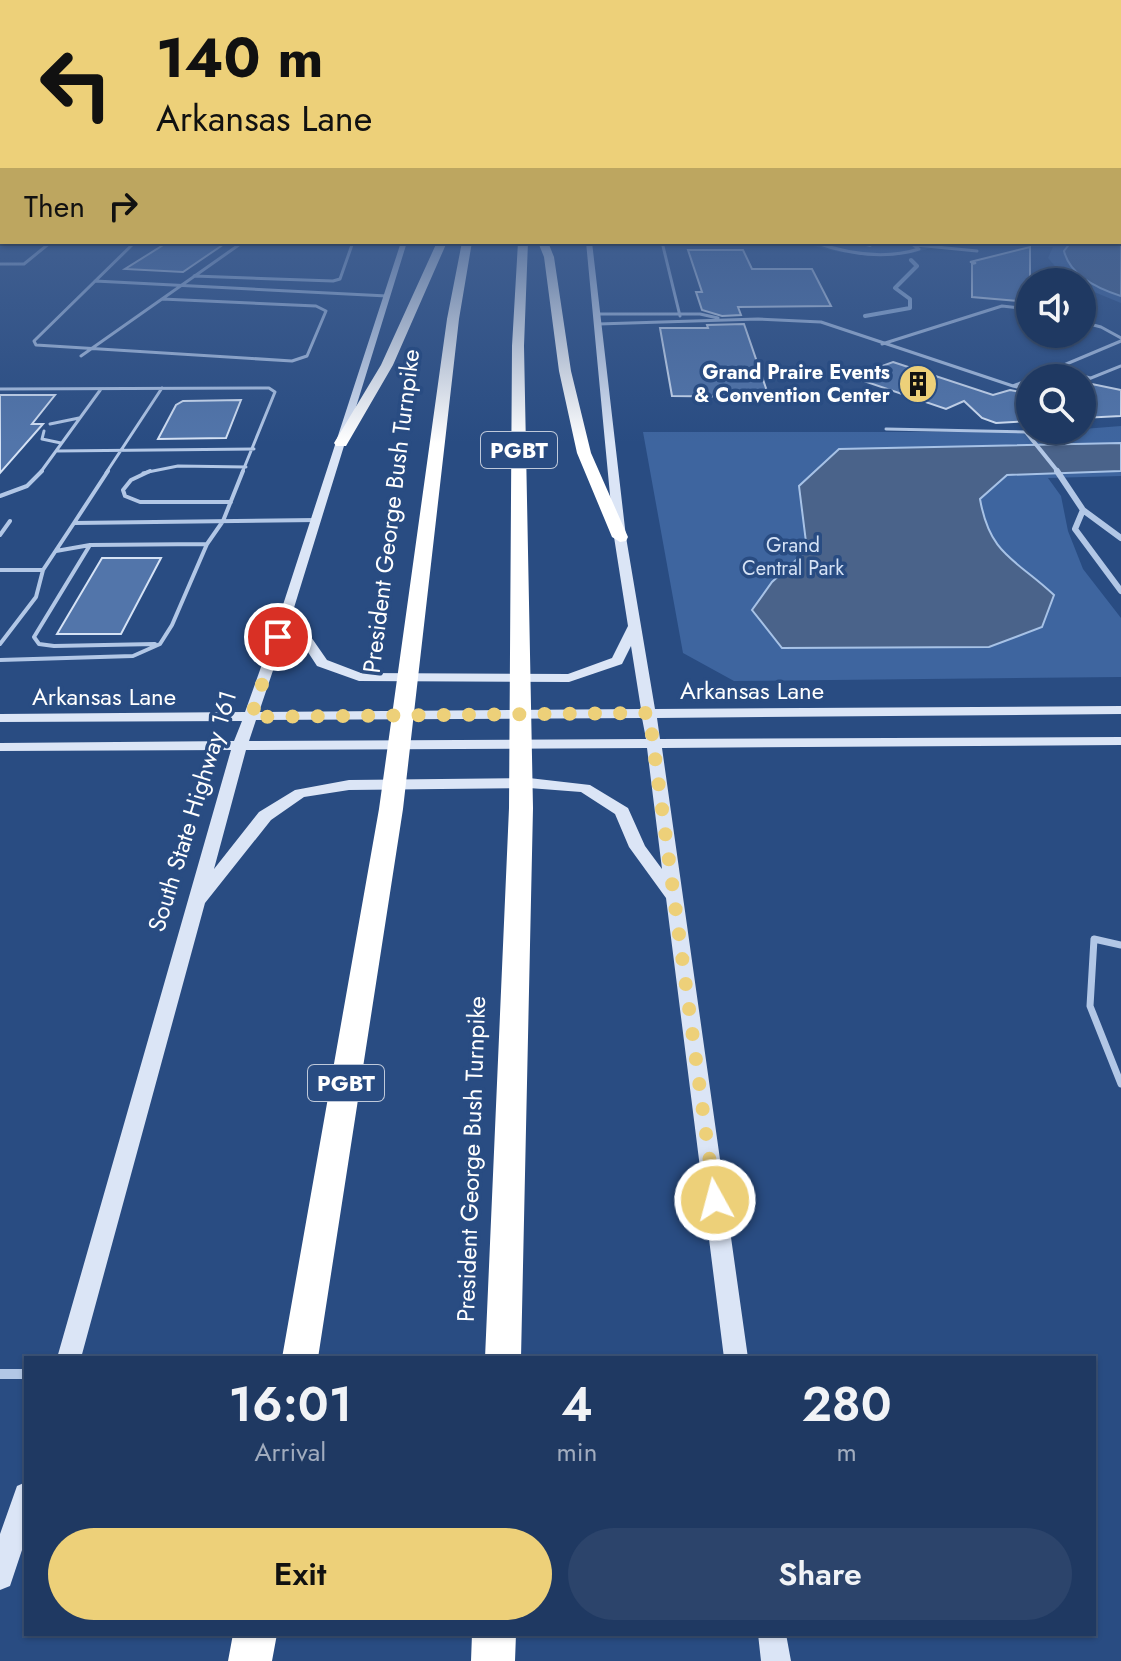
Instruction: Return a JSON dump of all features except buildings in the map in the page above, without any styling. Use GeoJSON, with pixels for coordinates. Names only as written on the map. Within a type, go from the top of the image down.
{"type":"FeatureCollection","features":[{"type":"Feature","properties":{"kind":"highway"},"geometry":{"type":"LineString","coordinates":[[341,443],[387,365],[421,289]]}},
{"type":"Feature","properties":{"kind":"highway","name":"President George Bush Turnpike"},"geometry":{"type":"LineString","coordinates":[[300,1356],[391,809],[459,289]]}},
{"type":"Feature","properties":{"kind":"highway","name":"President George Bush Turnpike"},"geometry":{"type":"LineString","coordinates":[[503,1356],[521,808],[518,346],[521,289]]}},
{"type":"Feature","properties":{"kind":"highway"},"geometry":{"type":"LineString","coordinates":[[553,289],[565,371],[584,453],[620,537]]}},
{"type":"Feature","properties":{"kind":"highway"},"geometry":{"type":"LineString","coordinates":[[250,1661],[255,1636]]}},
{"type":"Feature","properties":{"kind":"highway"},"geometry":{"type":"LineString","coordinates":[[493,1661],[494,1636]]}},
{"type":"Feature","properties":{"kind":"main road","name":"South State Highway 161"},"geometry":{"type":"LineString","coordinates":[[70,1356],[240,746],[287,611],[389,289]]}},
{"type":"Feature","properties":{"kind":"main road"},"geometry":{"type":"LineString","coordinates":[[594,289],[620,537],[654,745],[736,1356]]}},
{"type":"Feature","properties":{"kind":"main road"},"geometry":{"type":"LineString","coordinates":[[287,611],[322,663],[359,677],[569,678],[617,661],[635,625]]}},
{"type":"Feature","properties":{"kind":"main road","name":"Arkansas Lane"},"geometry":{"type":"LineString","coordinates":[[0,718],[1121,710]]}},
{"type":"Feature","properties":{"kind":"main road","name":"Arkansas Lane"},"geometry":{"type":"LineString","coordinates":[[0,747],[1121,741]]}},
{"type":"Feature","properties":{"kind":"main road"},"geometry":{"type":"LineString","coordinates":[[193,906],[265,816],[300,793],[349,785],[529,783],[585,788],[622,811],[637,847],[673,895]]}},
{"type":"Feature","properties":{"kind":"main road"},"geometry":{"type":"LineString","coordinates":[[0,1576],[24,1501]]}},
{"type":"Feature","properties":{"kind":"main road"},"geometry":{"type":"LineString","coordinates":[[772,1636],[776,1661]]}},
{"type":"Feature","properties":{"kind":"street"},"geometry":{"type":"LineString","coordinates":[[1036,444],[1066,482],[1083,510],[1121,538]]}},
{"type":"Feature","properties":{"kind":"street"},"geometry":{"type":"LineString","coordinates":[[1083,510],[1075,529],[1121,591]]}},
{"type":"Feature","properties":{"kind":"lane"},"geometry":{"type":"LineString","coordinates":[[86,289],[34,341],[36,345],[302,360],[307,356],[326,311],[316,306],[162,299]]}},
{"type":"Feature","properties":{"kind":"lane"},"geometry":{"type":"LineString","coordinates":[[81,356],[176,289]]}},
{"type":"Feature","properties":{"kind":"lane"},"geometry":{"type":"LineString","coordinates":[[247,289],[387,296]]}},
{"type":"Feature","properties":{"kind":"lane"},"geometry":{"type":"LineString","coordinates":[[674,289],[682,323]]}},
{"type":"Feature","properties":{"kind":"lane"},"geometry":{"type":"LineString","coordinates":[[882,344],[1002,306],[1016,308]]}},
{"type":"Feature","properties":{"kind":"lane"},"geometry":{"type":"LineString","coordinates":[[598,319],[680,314],[721,319],[821,322],[1016,387]]}},
{"type":"Feature","properties":{"kind":"lane"},"geometry":{"type":"LineString","coordinates":[[598,319],[682,323],[721,319]]}},
{"type":"Feature","properties":{"kind":"lane"},"geometry":{"type":"LineString","coordinates":[[1096,326],[1121,339]]}},
{"type":"Feature","properties":{"kind":"lane"},"geometry":{"type":"LineString","coordinates":[[1066,364],[1121,339]]}},
{"type":"Feature","properties":{"kind":"lane"},"geometry":{"type":"LineString","coordinates":[[1096,376],[1121,366]]}},
{"type":"Feature","properties":{"kind":"lane"},"geometry":{"type":"LineString","coordinates":[[0,644],[36,597],[43,570],[162,388]]}},
{"type":"Feature","properties":{"kind":"lane"},"geometry":{"type":"LineString","coordinates":[[0,389],[269,388],[275,392],[223,521],[207,544],[172,625],[160,644],[133,656],[0,660]]}},
{"type":"Feature","properties":{"kind":"lane"},"geometry":{"type":"LineString","coordinates":[[0,496],[20,493],[32,485],[101,389]]}},
{"type":"Feature","properties":{"kind":"lane"},"geometry":{"type":"LineString","coordinates":[[50,424],[79,418]]}},
{"type":"Feature","properties":{"kind":"lane"},"geometry":{"type":"LineString","coordinates":[[886,429],[1016,432]]}},
{"type":"Feature","properties":{"kind":"lane"},"geometry":{"type":"LineString","coordinates":[[44,431],[42,439],[61,443]]}},
{"type":"Feature","properties":{"kind":"lane"},"geometry":{"type":"LineString","coordinates":[[56,451],[254,449]]}},
{"type":"Feature","properties":{"kind":"lane"},"geometry":{"type":"LineString","coordinates":[[231,502],[140,502],[125,496],[123,490],[133,476],[153,470],[246,467]]}},
{"type":"Feature","properties":{"kind":"lane"},"geometry":{"type":"LineString","coordinates":[[74,523],[316,520]]}},
{"type":"Feature","properties":{"kind":"lane"},"geometry":{"type":"LineString","coordinates":[[0,522],[10,521],[0,535]]}},
{"type":"Feature","properties":{"kind":"lane"},"geometry":{"type":"LineString","coordinates":[[56,551],[90,545],[207,544]]}},
{"type":"Feature","properties":{"kind":"lane"},"geometry":{"type":"LineString","coordinates":[[90,545],[34,637],[39,644],[54,646],[160,644]]}},
{"type":"Feature","properties":{"kind":"lane"},"geometry":{"type":"LineString","coordinates":[[0,570],[43,570]]}},
{"type":"Feature","properties":{"kind":"lane"},"geometry":{"type":"LineString","coordinates":[[1121,945],[1094,939],[1090,1006],[1121,1084]]}},
{"type":"Feature","properties":{"kind":"lane"},"geometry":{"type":"LineString","coordinates":[[0,1374],[24,1374]]}},
{"type":"Feature","properties":{"kind":"green space"},"geometry":{"type":"Polygon","coordinates":[[[1096,289],[1121,289],[1121,303],[1096,293],[1096,289]]]}},
{"type":"Feature","properties":{"kind":"green space","name":"Grand Central Park"},"geometry":{"type":"Polygon","coordinates":[[[1121,426],[1121,476],[1048,478],[1061,496],[1068,531],[1083,569],[1121,618],[1121,677],[734,681],[683,653],[643,432],[1016,432],[1016,444],[1096,444],[1096,428],[1121,426]]]}},
{"type":"Feature","properties":{"kind":"shaded area"},"geometry":{"type":"Polygon","coordinates":[[[1101,289],[1121,289],[1121,296],[1104,290],[1101,289]]]}},
{"type":"Feature","properties":{"kind":"shaded area"},"geometry":{"type":"Polygon","coordinates":[[[1121,443],[1121,471],[1007,475],[980,499],[984,518],[998,545],[1054,595],[1042,627],[989,647],[782,648],[752,610],[772,582],[807,550],[799,486],[839,449],[1121,443]]]}},
{"type":"Feature","properties":{"kind":"waterway"},"geometry":{"type":"LineString","coordinates":[[865,316],[910,308],[910,299],[896,289]]}},
{"type":"Feature","properties":{"kind":"place","name":"Grand Praire Events & Convention Center"},"geometry":{"type":"Point","coordinates":[918,384]}},
{"type":"Feature","properties":{"kind":"route"},"geometry":{"type":"LineString","coordinates":[[278,637],[251,717],[649,713],[715,1200]]}}]}
